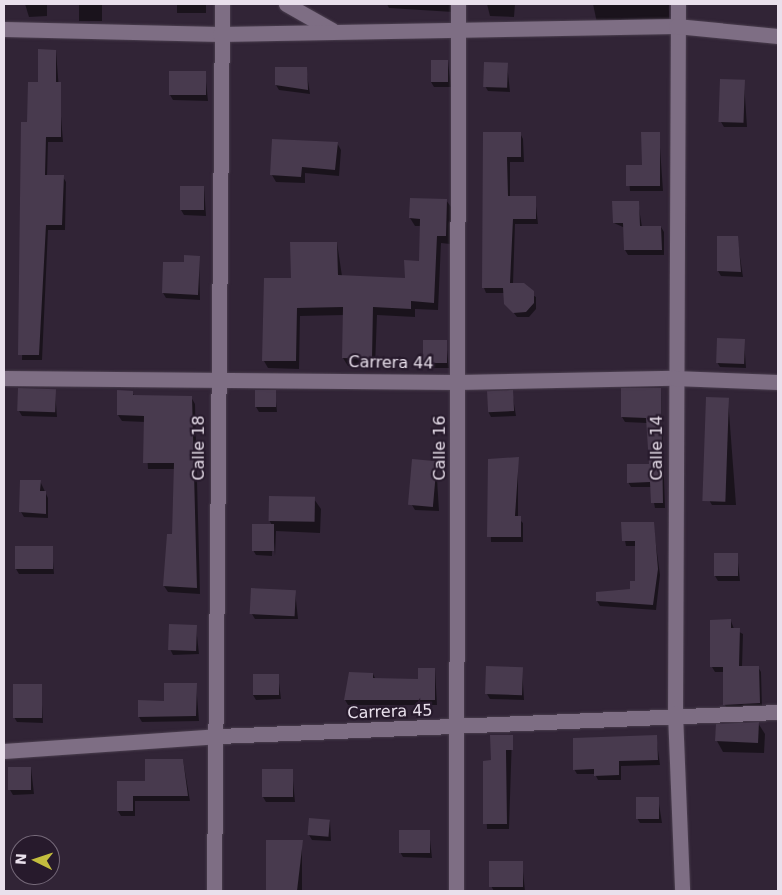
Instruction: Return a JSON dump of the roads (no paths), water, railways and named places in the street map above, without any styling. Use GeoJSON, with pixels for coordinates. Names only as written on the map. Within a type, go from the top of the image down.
{"type":"FeatureCollection","features":[{"type":"Feature","properties":{"kind":"street","name":"Calle 18"},"geometry":{"type":"LineString","coordinates":[[214,891],[218,736],[216,377],[220,34],[222,4]]}},
{"type":"Feature","properties":{"kind":"street"},"geometry":{"type":"LineString","coordinates":[[286,4],[332,30]]}},
{"type":"Feature","properties":{"kind":"street","name":"Calle 16"},"geometry":{"type":"LineString","coordinates":[[456,891],[459,727],[457,382],[458,4]]}},
{"type":"Feature","properties":{"kind":"street","name":"Calle 14"},"geometry":{"type":"LineString","coordinates":[[678,4],[676,26],[674,378],[676,713],[682,891]]}},
{"type":"Feature","properties":{"kind":"street"},"geometry":{"type":"LineString","coordinates":[[4,29],[220,34],[332,30],[676,26],[778,36]]}},
{"type":"Feature","properties":{"kind":"street","name":"Carrera 44"},"geometry":{"type":"LineString","coordinates":[[4,378],[216,377],[457,382],[674,378],[778,382]]}},
{"type":"Feature","properties":{"kind":"street","name":"Carrera 45"},"geometry":{"type":"LineString","coordinates":[[4,752],[218,736],[459,727],[676,713],[778,712]]}}]}
